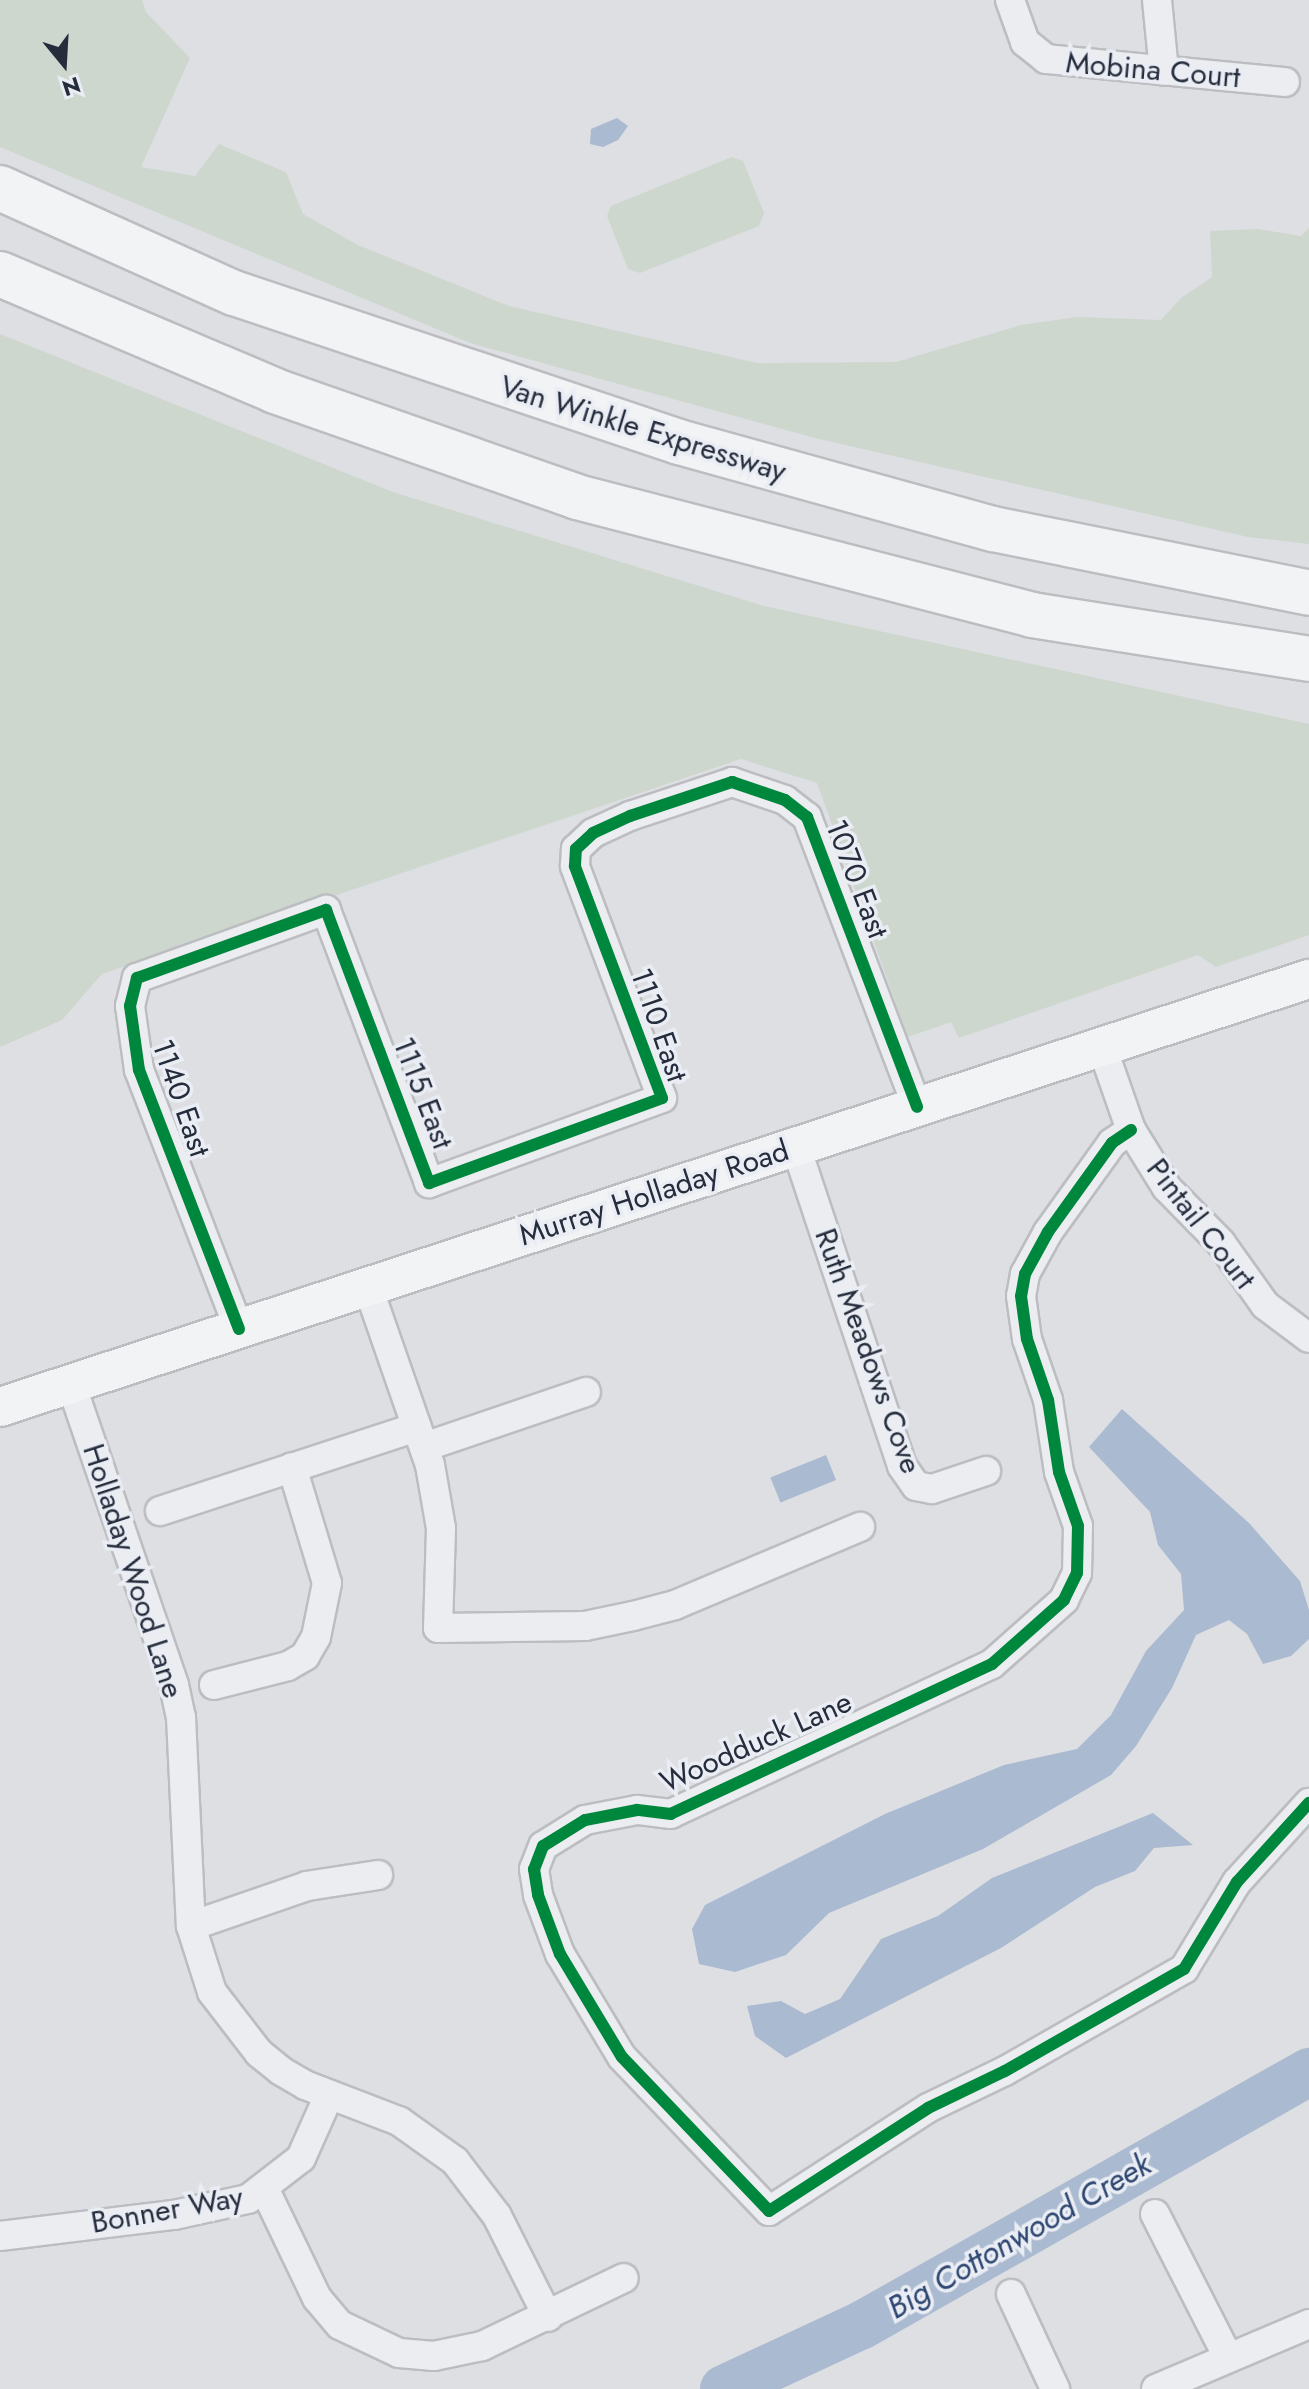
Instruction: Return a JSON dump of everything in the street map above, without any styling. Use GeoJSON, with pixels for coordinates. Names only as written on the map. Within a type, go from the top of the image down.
{"type":"FeatureCollection","features":[{"type":"Feature","properties":{"kind":"main road","name":"Van Winkle Expressway"},"geometry":{"type":"LineString","coordinates":[[0,188],[234,293],[679,442],[993,529],[1309,593]]}},
{"type":"Feature","properties":{"kind":"main road"},"geometry":{"type":"LineString","coordinates":[[0,274],[275,391],[577,497],[1032,615],[1309,659]]}},
{"type":"Feature","properties":{"kind":"main road","name":"Murray Holladay Road"},"geometry":{"type":"LineString","coordinates":[[0,1407],[1309,979]]}},
{"type":"Feature","properties":{"kind":"street","name":"Mobina Court"},"geometry":{"type":"LineString","coordinates":[[1010,0],[1022,36],[1039,56],[1285,82]]}},
{"type":"Feature","properties":{"kind":"street"},"geometry":{"type":"LineString","coordinates":[[1157,0],[1164,71]]}},
{"type":"Feature","properties":{"kind":"street","name":"1070 East"},"geometry":{"type":"LineString","coordinates":[[576,849],[593,833],[630,816],[732,782],[785,800],[807,817],[917,1107]]}},
{"type":"Feature","properties":{"kind":"street","name":"1110 East"},"geometry":{"type":"LineString","coordinates":[[542,1144],[662,1098],[575,866],[576,849]]}},
{"type":"Feature","properties":{"kind":"street","name":"1115 East"},"geometry":{"type":"LineString","coordinates":[[326,910],[429,1183],[542,1144]]}},
{"type":"Feature","properties":{"kind":"street","name":"1140 East"},"geometry":{"type":"LineString","coordinates":[[239,1329],[139,1070],[130,1006],[137,978],[326,910]]}},
{"type":"Feature","properties":{"kind":"street","name":"Pintail Court"},"geometry":{"type":"LineString","coordinates":[[1102,1047],[1131,1130],[1167,1188],[1221,1243],[1265,1305],[1309,1338]]}},
{"type":"Feature","properties":{"kind":"street","name":"Woodduck Lane"},"geometry":{"type":"LineString","coordinates":[[1131,1130],[1112,1143],[1048,1232],[1025,1274],[1021,1296],[1027,1339],[1048,1400],[1059,1472],[1078,1526],[1077,1573],[1064,1600],[992,1664],[941,1690],[671,1814],[637,1810],[585,1820],[543,1846],[534,1869],[538,1895],[560,1954],[622,2057],[769,2211],[928,2108],[1005,2071],[1184,1969],[1237,1882],[1309,1803]]}},
{"type":"Feature","properties":{"kind":"street","name":"Ruth Meadows Cove"},"geometry":{"type":"LineString","coordinates":[[796,1147],[902,1466],[916,1486],[932,1489],[986,1471]]}},
{"type":"Feature","properties":{"kind":"street"},"geometry":{"type":"LineString","coordinates":[[368,1287],[420,1437],[441,1528],[438,1628],[585,1626],[633,1616],[675,1605],[860,1527]]}},
{"type":"Feature","properties":{"kind":"street","name":"Holladay Wood Lane"},"geometry":{"type":"LineString","coordinates":[[71,1384],[174,1685],[181,1717],[191,1926],[200,1963],[229,2017],[281,2071],[329,2095],[399,2121],[455,2161],[497,2216],[548,2317]]}},
{"type":"Feature","properties":{"kind":"street"},"geometry":{"type":"LineString","coordinates":[[160,1511],[292,1467],[420,1437],[586,1392]]}},
{"type":"Feature","properties":{"kind":"street"},"geometry":{"type":"LineString","coordinates":[[214,1685],[288,1666],[305,1656],[316,1637],[327,1583],[292,1467]]}},
{"type":"Feature","properties":{"kind":"street"},"geometry":{"type":"LineString","coordinates":[[191,1926],[307,1886],[378,1875]]}},
{"type":"Feature","properties":{"kind":"street","name":"Bonner Way"},"geometry":{"type":"LineString","coordinates":[[0,2236],[230,2205],[265,2190],[301,2158],[329,2095]]}},
{"type":"Feature","properties":{"kind":"street"},"geometry":{"type":"LineString","coordinates":[[265,2190],[317,2298],[340,2325],[368,2342],[399,2353],[458,2354],[548,2317],[624,2278]]}},
{"type":"Feature","properties":{"kind":"street"},"geometry":{"type":"LineString","coordinates":[[1155,2214],[1228,2357]]}},
{"type":"Feature","properties":{"kind":"street"},"geometry":{"type":"LineString","coordinates":[[1011,2294],[1055,2389]]}},
{"type":"Feature","properties":{"kind":"street"},"geometry":{"type":"LineString","coordinates":[[1156,2389],[1309,2324]]}},
{"type":"Feature","properties":{"kind":"shaded area"},"geometry":{"type":"Polygon","coordinates":[[[0,0],[142,0],[146,12],[190,58],[141,167],[195,176],[219,144],[286,172],[303,214],[358,245],[509,306],[757,363],[896,362],[1021,325],[1077,317],[1161,320],[1181,298],[1212,277],[1210,231],[1258,229],[1301,236],[1309,228],[1309,544],[1248,537],[815,438],[470,343],[0,147],[0,0]]]}},
{"type":"Feature","properties":{"kind":"shaded area"},"geometry":{"type":"Polygon","coordinates":[[[732,157],[743,161],[764,213],[759,226],[640,273],[628,269],[607,216],[611,206],[732,157]]]}},
{"type":"Feature","properties":{"kind":"shaded area"},"geometry":{"type":"Polygon","coordinates":[[[0,334],[393,492],[764,606],[1309,724],[1309,935],[1216,967],[1198,955],[959,1038],[951,1022],[908,1037],[817,783],[741,759],[102,974],[62,1020],[0,1047],[0,334]]]}},
{"type":"Feature","properties":{"kind":"water"},"geometry":{"type":"Polygon","coordinates":[[[617,118],[628,126],[618,140],[603,147],[590,144],[591,129],[617,118]]]}},
{"type":"Feature","properties":{"kind":"water"},"geometry":{"type":"Polygon","coordinates":[[[1122,1409],[1249,1523],[1300,1581],[1309,1610],[1309,1639],[1291,1656],[1263,1664],[1247,1634],[1229,1620],[1196,1635],[1172,1688],[1136,1746],[1111,1775],[983,1849],[829,1913],[786,1955],[735,1972],[699,1964],[692,1929],[705,1905],[885,1814],[1004,1765],[1077,1749],[1111,1715],[1146,1651],[1184,1610],[1181,1574],[1158,1545],[1150,1512],[1089,1447],[1122,1409]]]}},
{"type":"Feature","properties":{"kind":"water"},"geometry":{"type":"Polygon","coordinates":[[[826,1455],[836,1480],[780,1503],[770,1477],[826,1455]]]}},
{"type":"Feature","properties":{"kind":"water"},"geometry":{"type":"Polygon","coordinates":[[[1153,1813],[1193,1845],[1154,1848],[1135,1871],[1095,1887],[1001,1948],[786,2058],[755,2036],[747,2006],[781,2001],[805,2014],[840,1999],[881,1939],[938,1916],[992,1878],[1153,1813]]]}},
{"type":"Feature","properties":{"kind":"waterway","name":"Big Cottonwood Creek"},"geometry":{"type":"LineString","coordinates":[[724,2389],[862,2325],[1309,2072]]}},
{"type":"Feature","properties":{"kind":"cycle path"},"geometry":{"type":"LineString","coordinates":[[239,1329],[139,1070],[130,1006],[137,978],[326,910],[429,1183],[662,1098],[575,866],[576,849],[593,833],[630,816],[732,782],[785,800],[807,817],[917,1107]]}},
{"type":"Feature","properties":{"kind":"cycle path"},"geometry":{"type":"LineString","coordinates":[[1131,1130],[1112,1143],[1048,1232],[1025,1274],[1021,1296],[1027,1339],[1048,1400],[1059,1472],[1078,1526],[1077,1573],[1064,1600],[992,1664],[671,1814],[637,1810],[585,1820],[543,1846],[534,1869],[538,1895],[560,1954],[622,2057],[769,2211],[928,2108],[1005,2071],[1184,1969],[1237,1882],[1309,1803]]}}]}
